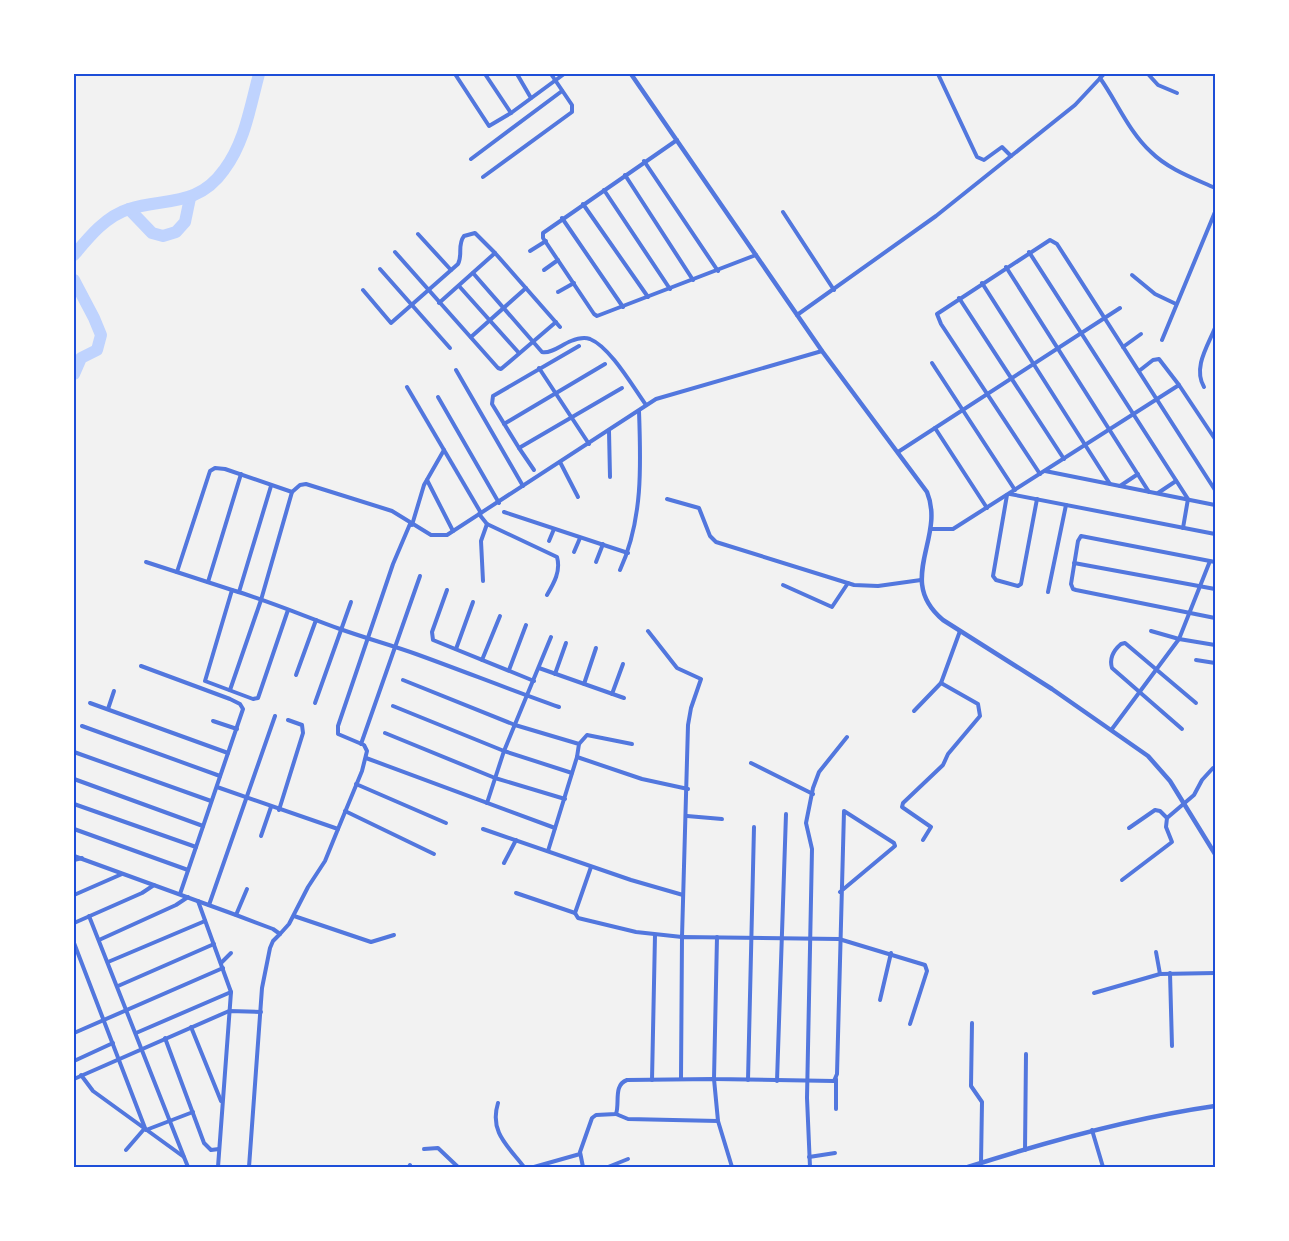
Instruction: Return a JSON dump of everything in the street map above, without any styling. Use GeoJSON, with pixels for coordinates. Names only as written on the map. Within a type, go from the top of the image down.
{"type":"FeatureCollection","features":[{"type":"Feature","properties":{"kind":"street"},"geometry":{"type":"LineString","coordinates":[[455,74],[489,126],[511,113],[564,74]]}},
{"type":"Feature","properties":{"kind":"street"},"geometry":{"type":"LineString","coordinates":[[485,74],[511,113]]}},
{"type":"Feature","properties":{"kind":"street"},"geometry":{"type":"LineString","coordinates":[[517,74],[531,98]]}},
{"type":"Feature","properties":{"kind":"street"},"geometry":{"type":"LineString","coordinates":[[483,177],[572,112],[572,105],[550,74]]}},
{"type":"Feature","properties":{"kind":"street"},"geometry":{"type":"LineString","coordinates":[[631,74],[822,351],[927,492],[932,504],[931,529],[922,562],[921,580],[931,608],[960,631],[1112,729],[1155,762],[1185,804],[1215,854]]}},
{"type":"Feature","properties":{"kind":"street"},"geometry":{"type":"LineString","coordinates":[[938,74],[977,157],[984,160],[1002,147],[1011,156]]}},
{"type":"Feature","properties":{"kind":"street"},"geometry":{"type":"LineString","coordinates":[[797,315],[936,216],[1075,105],[1104,74]]}},
{"type":"Feature","properties":{"kind":"street"},"geometry":{"type":"LineString","coordinates":[[1148,74],[1158,85],[1177,93]]}},
{"type":"Feature","properties":{"kind":"street"},"geometry":{"type":"LineString","coordinates":[[1100,78],[1138,138],[1149,151],[1171,167],[1215,188]]}},
{"type":"Feature","properties":{"kind":"street"},"geometry":{"type":"LineString","coordinates":[[471,159],[562,91]]}},
{"type":"Feature","properties":{"kind":"street"},"geometry":{"type":"LineString","coordinates":[[677,140],[546,229],[543,233],[546,241],[558,260],[597,316],[756,255]]}},
{"type":"Feature","properties":{"kind":"street"},"geometry":{"type":"LineString","coordinates":[[644,161],[718,271]]}},
{"type":"Feature","properties":{"kind":"street"},"geometry":{"type":"LineString","coordinates":[[625,175],[693,280]]}},
{"type":"Feature","properties":{"kind":"street"},"geometry":{"type":"LineString","coordinates":[[604,190],[670,289]]}},
{"type":"Feature","properties":{"kind":"street"},"geometry":{"type":"LineString","coordinates":[[583,204],[648,297]]}},
{"type":"Feature","properties":{"kind":"street"},"geometry":{"type":"LineString","coordinates":[[783,212],[834,290]]}},
{"type":"Feature","properties":{"kind":"street"},"geometry":{"type":"LineString","coordinates":[[1162,340],[1215,212]]}},
{"type":"Feature","properties":{"kind":"street"},"geometry":{"type":"LineString","coordinates":[[562,218],[623,306]]}},
{"type":"Feature","properties":{"kind":"street"},"geometry":{"type":"LineString","coordinates":[[362,290],[391,323],[461,259],[461,239],[469,233],[479,235],[560,327]]}},
{"type":"Feature","properties":{"kind":"street"},"geometry":{"type":"LineString","coordinates":[[418,234],[450,270]]}},
{"type":"Feature","properties":{"kind":"street"},"geometry":{"type":"LineString","coordinates":[[1040,474],[937,317],[938,311],[1045,242],[1054,240],[1215,490]]}},
{"type":"Feature","properties":{"kind":"street"},"geometry":{"type":"LineString","coordinates":[[530,251],[546,241]]}},
{"type":"Feature","properties":{"kind":"street"},"geometry":{"type":"LineString","coordinates":[[395,252],[498,368],[502,369],[556,322]]}},
{"type":"Feature","properties":{"kind":"street"},"geometry":{"type":"LineString","coordinates":[[1029,252],[1188,500],[1183,528]]}},
{"type":"Feature","properties":{"kind":"street"},"geometry":{"type":"LineString","coordinates":[[439,303],[495,253]]}},
{"type":"Feature","properties":{"kind":"street"},"geometry":{"type":"LineString","coordinates":[[544,270],[558,260]]}},
{"type":"Feature","properties":{"kind":"street"},"geometry":{"type":"LineString","coordinates":[[1006,267],[1060,348],[1149,492]]}},
{"type":"Feature","properties":{"kind":"street"},"geometry":{"type":"LineString","coordinates":[[380,269],[450,348]]}},
{"type":"Feature","properties":{"kind":"street"},"geometry":{"type":"LineString","coordinates":[[473,273],[542,352],[547,353],[571,341],[584,338],[591,339],[606,352],[646,405]]}},
{"type":"Feature","properties":{"kind":"street"},"geometry":{"type":"LineString","coordinates":[[1132,275],[1155,294],[1176,304]]}},
{"type":"Feature","properties":{"kind":"street"},"geometry":{"type":"LineString","coordinates":[[558,292],[574,283]]}},
{"type":"Feature","properties":{"kind":"street"},"geometry":{"type":"LineString","coordinates":[[982,283],[1087,444],[1110,484]]}},
{"type":"Feature","properties":{"kind":"street"},"geometry":{"type":"LineString","coordinates":[[459,286],[519,353]]}},
{"type":"Feature","properties":{"kind":"street"},"geometry":{"type":"LineString","coordinates":[[471,337],[526,288]]}},
{"type":"Feature","properties":{"kind":"street"},"geometry":{"type":"LineString","coordinates":[[959,298],[1064,459]]}},
{"type":"Feature","properties":{"kind":"street"},"geometry":{"type":"LineString","coordinates":[[898,452],[1120,308]]}},
{"type":"Feature","properties":{"kind":"street"},"geometry":{"type":"LineString","coordinates":[[1204,387],[1200,379],[1199,367],[1215,328]]}},
{"type":"Feature","properties":{"kind":"street"},"geometry":{"type":"LineString","coordinates":[[1123,346],[1141,334]]}},
{"type":"Feature","properties":{"kind":"street"},"geometry":{"type":"LineString","coordinates":[[534,470],[492,404],[493,396],[579,346]]}},
{"type":"Feature","properties":{"kind":"street"},"geometry":{"type":"LineString","coordinates":[[230,690],[261,600],[292,492],[306,484],[392,511],[431,535],[441,536],[454,531],[646,405],[666,396],[822,351]]}},
{"type":"Feature","properties":{"kind":"street"},"geometry":{"type":"LineString","coordinates":[[1139,371],[1153,360],[1159,359],[1215,439]]}},
{"type":"Feature","properties":{"kind":"street"},"geometry":{"type":"LineString","coordinates":[[932,363],[1015,490]]}},
{"type":"Feature","properties":{"kind":"street"},"geometry":{"type":"LineString","coordinates":[[504,424],[605,364]]}},
{"type":"Feature","properties":{"kind":"street"},"geometry":{"type":"LineString","coordinates":[[539,368],[589,444]]}},
{"type":"Feature","properties":{"kind":"street"},"geometry":{"type":"LineString","coordinates":[[456,370],[523,486]]}},
{"type":"Feature","properties":{"kind":"street"},"geometry":{"type":"LineString","coordinates":[[931,529],[953,529],[1179,385]]}},
{"type":"Feature","properties":{"kind":"street"},"geometry":{"type":"LineString","coordinates":[[407,387],[487,524],[557,557],[559,564],[556,580],[547,595]]}},
{"type":"Feature","properties":{"kind":"street"},"geometry":{"type":"LineString","coordinates":[[519,448],[622,388]]}},
{"type":"Feature","properties":{"kind":"street"},"geometry":{"type":"LineString","coordinates":[[438,397],[499,502]]}},
{"type":"Feature","properties":{"kind":"street"},"geometry":{"type":"LineString","coordinates":[[620,570],[628,553],[639,489],[639,410]]}},
{"type":"Feature","properties":{"kind":"street"},"geometry":{"type":"LineString","coordinates":[[935,428],[987,508]]}},
{"type":"Feature","properties":{"kind":"street"},"geometry":{"type":"LineString","coordinates":[[609,431],[610,478]]}},
{"type":"Feature","properties":{"kind":"street"},"geometry":{"type":"LineString","coordinates":[[249,1167],[262,988],[268,954],[272,941],[294,916],[308,887],[325,862],[366,758],[366,747],[341,736],[337,731],[393,564],[411,524],[427,480],[444,450]]}},
{"type":"Feature","properties":{"kind":"street"},"geometry":{"type":"LineString","coordinates":[[560,462],[578,497]]}},
{"type":"Feature","properties":{"kind":"street"},"geometry":{"type":"LineString","coordinates":[[177,572],[210,471],[215,468],[225,469],[292,492]]}},
{"type":"Feature","properties":{"kind":"street"},"geometry":{"type":"LineString","coordinates":[[1046,471],[1215,505]]}},
{"type":"Feature","properties":{"kind":"street"},"geometry":{"type":"LineString","coordinates":[[208,582],[242,474]]}},
{"type":"Feature","properties":{"kind":"street"},"geometry":{"type":"LineString","coordinates":[[1120,486],[1138,474]]}},
{"type":"Feature","properties":{"kind":"street"},"geometry":{"type":"LineString","coordinates":[[1209,480],[1215,476]]}},
{"type":"Feature","properties":{"kind":"street"},"geometry":{"type":"LineString","coordinates":[[427,480],[454,531]]}},
{"type":"Feature","properties":{"kind":"street"},"geometry":{"type":"LineString","coordinates":[[1158,494],[1176,481]]}},
{"type":"Feature","properties":{"kind":"street"},"geometry":{"type":"LineString","coordinates":[[239,592],[270,486]]}},
{"type":"Feature","properties":{"kind":"street"},"geometry":{"type":"LineString","coordinates":[[1009,495],[1215,534]]}},
{"type":"Feature","properties":{"kind":"street"},"geometry":{"type":"LineString","coordinates":[[1009,495],[993,576],[996,580],[1018,586],[1021,584],[1037,499]]}},
{"type":"Feature","properties":{"kind":"street"},"geometry":{"type":"LineString","coordinates":[[667,499],[699,508],[710,536],[716,542],[848,583],[878,586],[921,580]]}},
{"type":"Feature","properties":{"kind":"street"},"geometry":{"type":"LineString","coordinates":[[1048,592],[1066,505]]}},
{"type":"Feature","properties":{"kind":"street"},"geometry":{"type":"LineString","coordinates":[[504,512],[628,553]]}},
{"type":"Feature","properties":{"kind":"street"},"geometry":{"type":"LineString","coordinates":[[483,581],[481,541],[487,524]]}},
{"type":"Feature","properties":{"kind":"street"},"geometry":{"type":"LineString","coordinates":[[549,541],[554,529]]}},
{"type":"Feature","properties":{"kind":"street"},"geometry":{"type":"LineString","coordinates":[[1215,562],[1081,536],[1078,541],[1071,584],[1073,589],[1215,618]]}},
{"type":"Feature","properties":{"kind":"street"},"geometry":{"type":"LineString","coordinates":[[574,552],[580,538]]}},
{"type":"Feature","properties":{"kind":"street"},"geometry":{"type":"LineString","coordinates":[[596,562],[603,544]]}},
{"type":"Feature","properties":{"kind":"street"},"geometry":{"type":"LineString","coordinates":[[1112,729],[1158,670],[1179,639],[1210,561]]}},
{"type":"Feature","properties":{"kind":"street"},"geometry":{"type":"LineString","coordinates":[[146,562],[239,592],[558,707]]}},
{"type":"Feature","properties":{"kind":"street"},"geometry":{"type":"LineString","coordinates":[[1074,563],[1215,589]]}},
{"type":"Feature","properties":{"kind":"street"},"geometry":{"type":"LineString","coordinates":[[362,744],[420,576]]}},
{"type":"Feature","properties":{"kind":"street"},"geometry":{"type":"LineString","coordinates":[[783,585],[832,607],[848,583]]}},
{"type":"Feature","properties":{"kind":"street"},"geometry":{"type":"LineString","coordinates":[[232,590],[205,678],[207,683],[253,699],[258,698],[288,610]]}},
{"type":"Feature","properties":{"kind":"street"},"geometry":{"type":"LineString","coordinates":[[447,590],[432,632],[433,640],[534,681]]}},
{"type":"Feature","properties":{"kind":"street"},"geometry":{"type":"LineString","coordinates":[[315,703],[350,602]]}},
{"type":"Feature","properties":{"kind":"street"},"geometry":{"type":"LineString","coordinates":[[456,649],[473,602]]}},
{"type":"Feature","properties":{"kind":"street"},"geometry":{"type":"LineString","coordinates":[[482,660],[500,616]]}},
{"type":"Feature","properties":{"kind":"street"},"geometry":{"type":"LineString","coordinates":[[296,675],[316,620]]}},
{"type":"Feature","properties":{"kind":"street"},"geometry":{"type":"LineString","coordinates":[[509,670],[526,625]]}},
{"type":"Feature","properties":{"kind":"street"},"geometry":{"type":"LineString","coordinates":[[648,631],[677,668],[701,679],[689,717],[682,937],[681,1079]]}},
{"type":"Feature","properties":{"kind":"street"},"geometry":{"type":"LineString","coordinates":[[914,711],[941,683],[960,631]]}},
{"type":"Feature","properties":{"kind":"street"},"geometry":{"type":"LineString","coordinates":[[1151,631],[1179,639],[1215,645]]}},
{"type":"Feature","properties":{"kind":"street"},"geometry":{"type":"LineString","coordinates":[[487,803],[504,751],[551,637]]}},
{"type":"Feature","properties":{"kind":"street"},"geometry":{"type":"LineString","coordinates":[[556,674],[566,643]]}},
{"type":"Feature","properties":{"kind":"street"},"geometry":{"type":"LineString","coordinates":[[1182,729],[1112,668],[1112,655],[1115,649],[1125,643],[1196,703]]}},
{"type":"Feature","properties":{"kind":"street"},"geometry":{"type":"LineString","coordinates":[[584,684],[596,648]]}},
{"type":"Feature","properties":{"kind":"street"},"geometry":{"type":"LineString","coordinates":[[1196,660],[1215,664]]}},
{"type":"Feature","properties":{"kind":"street"},"geometry":{"type":"LineString","coordinates":[[612,694],[623,664]]}},
{"type":"Feature","properties":{"kind":"street"},"geometry":{"type":"LineString","coordinates":[[141,666],[240,704],[243,709],[180,894]]}},
{"type":"Feature","properties":{"kind":"street"},"geometry":{"type":"LineString","coordinates":[[539,668],[624,698]]}},
{"type":"Feature","properties":{"kind":"street"},"geometry":{"type":"LineString","coordinates":[[403,680],[515,725],[579,744]]}},
{"type":"Feature","properties":{"kind":"street"},"geometry":{"type":"LineString","coordinates":[[923,840],[931,827],[902,808],[903,804],[943,765],[948,754],[980,716],[978,704],[941,683]]}},
{"type":"Feature","properties":{"kind":"street"},"geometry":{"type":"LineString","coordinates":[[108,708],[114,692]]}},
{"type":"Feature","properties":{"kind":"street"},"geometry":{"type":"LineString","coordinates":[[90,704],[108,708],[228,753]]}},
{"type":"Feature","properties":{"kind":"street"},"geometry":{"type":"LineString","coordinates":[[394,706],[504,751],[572,774]]}},
{"type":"Feature","properties":{"kind":"street"},"geometry":{"type":"LineString","coordinates":[[209,905],[275,716]]}},
{"type":"Feature","properties":{"kind":"street"},"geometry":{"type":"LineString","coordinates":[[279,810],[303,739],[302,725],[288,720]]}},
{"type":"Feature","properties":{"kind":"street"},"geometry":{"type":"LineString","coordinates":[[213,721],[237,729]]}},
{"type":"Feature","properties":{"kind":"street"},"geometry":{"type":"LineString","coordinates":[[82,726],[220,776]]}},
{"type":"Feature","properties":{"kind":"street"},"geometry":{"type":"LineString","coordinates":[[385,733],[495,778],[565,800]]}},
{"type":"Feature","properties":{"kind":"street"},"geometry":{"type":"LineString","coordinates":[[548,851],[565,800],[579,744],[587,734],[632,744]]}},
{"type":"Feature","properties":{"kind":"street"},"geometry":{"type":"LineString","coordinates":[[810,1167],[807,1082],[812,849],[806,823],[819,772],[847,737]]}},
{"type":"Feature","properties":{"kind":"street"},"geometry":{"type":"LineString","coordinates":[[74,752],[211,801]]}},
{"type":"Feature","properties":{"kind":"street"},"geometry":{"type":"LineString","coordinates":[[577,757],[642,779],[688,789]]}},
{"type":"Feature","properties":{"kind":"street"},"geometry":{"type":"LineString","coordinates":[[366,758],[555,828]]}},
{"type":"Feature","properties":{"kind":"street"},"geometry":{"type":"LineString","coordinates":[[751,763],[813,794]]}},
{"type":"Feature","properties":{"kind":"street"},"geometry":{"type":"LineString","coordinates":[[1122,880],[1172,842],[1166,827],[1167,818],[1185,804],[1198,790],[1202,780],[1213,768]]}},
{"type":"Feature","properties":{"kind":"street"},"geometry":{"type":"LineString","coordinates":[[74,779],[203,826]]}},
{"type":"Feature","properties":{"kind":"street"},"geometry":{"type":"LineString","coordinates":[[356,784],[446,823]]}},
{"type":"Feature","properties":{"kind":"street"},"geometry":{"type":"LineString","coordinates":[[217,787],[338,829]]}},
{"type":"Feature","properties":{"kind":"street"},"geometry":{"type":"LineString","coordinates":[[74,804],[196,847]]}},
{"type":"Feature","properties":{"kind":"street"},"geometry":{"type":"LineString","coordinates":[[261,836],[271,807]]}},
{"type":"Feature","properties":{"kind":"street"},"geometry":{"type":"LineString","coordinates":[[1129,828],[1155,810],[1160,811],[1167,818]]}},
{"type":"Feature","properties":{"kind":"street"},"geometry":{"type":"LineString","coordinates":[[345,811],[434,854]]}},
{"type":"Feature","properties":{"kind":"street"},"geometry":{"type":"LineString","coordinates":[[836,1108],[840,892],[844,811],[894,843],[895,846],[840,892]]}},
{"type":"Feature","properties":{"kind":"street"},"geometry":{"type":"LineString","coordinates":[[778,1081],[786,814]]}},
{"type":"Feature","properties":{"kind":"street"},"geometry":{"type":"LineString","coordinates":[[687,816],[722,818]]}},
{"type":"Feature","properties":{"kind":"street"},"geometry":{"type":"LineString","coordinates":[[748,1080],[754,827]]}},
{"type":"Feature","properties":{"kind":"street"},"geometry":{"type":"LineString","coordinates":[[74,829],[188,870]]}},
{"type":"Feature","properties":{"kind":"street"},"geometry":{"type":"LineString","coordinates":[[482,829],[591,867],[683,895]]}},
{"type":"Feature","properties":{"kind":"street"},"geometry":{"type":"LineString","coordinates":[[504,863],[516,840]]}},
{"type":"Feature","properties":{"kind":"street"},"geometry":{"type":"LineString","coordinates":[[74,856],[236,915],[280,934]]}},
{"type":"Feature","properties":{"kind":"street"},"geometry":{"type":"LineString","coordinates":[[74,860],[82,858]]}},
{"type":"Feature","properties":{"kind":"street"},"geometry":{"type":"LineString","coordinates":[[575,913],[591,867]]}},
{"type":"Feature","properties":{"kind":"street"},"geometry":{"type":"LineString","coordinates":[[74,895],[122,874]]}},
{"type":"Feature","properties":{"kind":"street"},"geometry":{"type":"LineString","coordinates":[[74,923],[142,893],[154,885]]}},
{"type":"Feature","properties":{"kind":"street"},"geometry":{"type":"LineString","coordinates":[[236,915],[247,889]]}},
{"type":"Feature","properties":{"kind":"street"},"geometry":{"type":"LineString","coordinates":[[516,893],[575,913],[578,918],[655,935],[839,939],[891,953],[925,965],[927,968],[910,1024]]}},
{"type":"Feature","properties":{"kind":"street"},"geometry":{"type":"LineString","coordinates":[[99,940],[176,905],[188,897]]}},
{"type":"Feature","properties":{"kind":"street"},"geometry":{"type":"LineString","coordinates":[[198,901],[231,992],[218,1167]]}},
{"type":"Feature","properties":{"kind":"street"},"geometry":{"type":"LineString","coordinates":[[89,916],[188,1167]]}},
{"type":"Feature","properties":{"kind":"street"},"geometry":{"type":"LineString","coordinates":[[294,916],[371,942],[394,935]]}},
{"type":"Feature","properties":{"kind":"street"},"geometry":{"type":"LineString","coordinates":[[108,962],[204,921]]}},
{"type":"Feature","properties":{"kind":"street"},"geometry":{"type":"LineString","coordinates":[[652,1080],[655,935]]}},
{"type":"Feature","properties":{"kind":"street"},"geometry":{"type":"LineString","coordinates":[[717,937],[714,1079],[718,1121],[732,1167]]}},
{"type":"Feature","properties":{"kind":"street"},"geometry":{"type":"LineString","coordinates":[[74,943],[145,1129]]}},
{"type":"Feature","properties":{"kind":"street"},"geometry":{"type":"LineString","coordinates":[[118,986],[214,944]]}},
{"type":"Feature","properties":{"kind":"street"},"geometry":{"type":"LineString","coordinates":[[1156,952],[1160,974]]}},
{"type":"Feature","properties":{"kind":"street"},"geometry":{"type":"LineString","coordinates":[[221,963],[232,953]]}},
{"type":"Feature","properties":{"kind":"street"},"geometry":{"type":"LineString","coordinates":[[880,1000],[891,953]]}},
{"type":"Feature","properties":{"kind":"street"},"geometry":{"type":"LineString","coordinates":[[74,1033],[223,968]]}},
{"type":"Feature","properties":{"kind":"street"},"geometry":{"type":"LineString","coordinates":[[1170,973],[1172,1046]]}},
{"type":"Feature","properties":{"kind":"street"},"geometry":{"type":"LineString","coordinates":[[1094,993],[1160,974],[1215,973]]}},
{"type":"Feature","properties":{"kind":"street"},"geometry":{"type":"LineString","coordinates":[[136,1033],[231,992]]}},
{"type":"Feature","properties":{"kind":"street"},"geometry":{"type":"LineString","coordinates":[[74,1079],[230,1011],[261,1012]]}},
{"type":"Feature","properties":{"kind":"street"},"geometry":{"type":"LineString","coordinates":[[972,1023],[971,1086],[982,1102],[981,1163]]}},
{"type":"Feature","properties":{"kind":"street"},"geometry":{"type":"LineString","coordinates":[[191,1027],[222,1103]]}},
{"type":"Feature","properties":{"kind":"street"},"geometry":{"type":"LineString","coordinates":[[165,1038],[206,1146],[211,1150],[219,1149]]}},
{"type":"Feature","properties":{"kind":"street"},"geometry":{"type":"LineString","coordinates":[[74,1061],[113,1042]]}},
{"type":"Feature","properties":{"kind":"street"},"geometry":{"type":"LineString","coordinates":[[1025,1150],[1026,1054]]}},
{"type":"Feature","properties":{"kind":"street"},"geometry":{"type":"LineString","coordinates":[[82,1075],[90,1089],[184,1157]]}},
{"type":"Feature","properties":{"kind":"street"},"geometry":{"type":"LineString","coordinates":[[616,1114],[622,1082],[627,1080],[714,1079],[823,1082],[836,1079]]}},
{"type":"Feature","properties":{"kind":"street"},"geometry":{"type":"LineString","coordinates":[[498,1104],[495,1113],[495,1126],[524,1167]]}},
{"type":"Feature","properties":{"kind":"street"},"geometry":{"type":"LineString","coordinates":[[970,1167],[1092,1130],[1157,1115],[1215,1106]]}},
{"type":"Feature","properties":{"kind":"street"},"geometry":{"type":"LineString","coordinates":[[126,1150],[145,1129],[193,1112]]}},
{"type":"Feature","properties":{"kind":"street"},"geometry":{"type":"LineString","coordinates":[[583,1167],[580,1154],[592,1118],[596,1115],[616,1114],[628,1119],[718,1121]]}},
{"type":"Feature","properties":{"kind":"street"},"geometry":{"type":"LineString","coordinates":[[1092,1130],[1102,1167]]}},
{"type":"Feature","properties":{"kind":"street"},"geometry":{"type":"LineString","coordinates":[[424,1149],[438,1148],[458,1167]]}},
{"type":"Feature","properties":{"kind":"street"},"geometry":{"type":"LineString","coordinates":[[809,1157],[834,1153]]}},
{"type":"Feature","properties":{"kind":"street"},"geometry":{"type":"LineString","coordinates":[[534,1167],[580,1154]]}},
{"type":"Feature","properties":{"kind":"street"},"geometry":{"type":"LineString","coordinates":[[608,1167],[628,1159]]}},
{"type":"Feature","properties":{"kind":"waterway"},"geometry":{"type":"LineString","coordinates":[[74,255],[105,222],[121,212],[192,196],[214,182],[224,170],[237,148],[246,124],[259,74]]}},
{"type":"Feature","properties":{"kind":"waterway"},"geometry":{"type":"LineString","coordinates":[[129,209],[152,233],[163,236],[176,232],[185,222],[190,198]]}},
{"type":"Feature","properties":{"kind":"waterway"},"geometry":{"type":"LineString","coordinates":[[74,280],[101,335],[97,350],[81,358],[74,374]]}}]}
